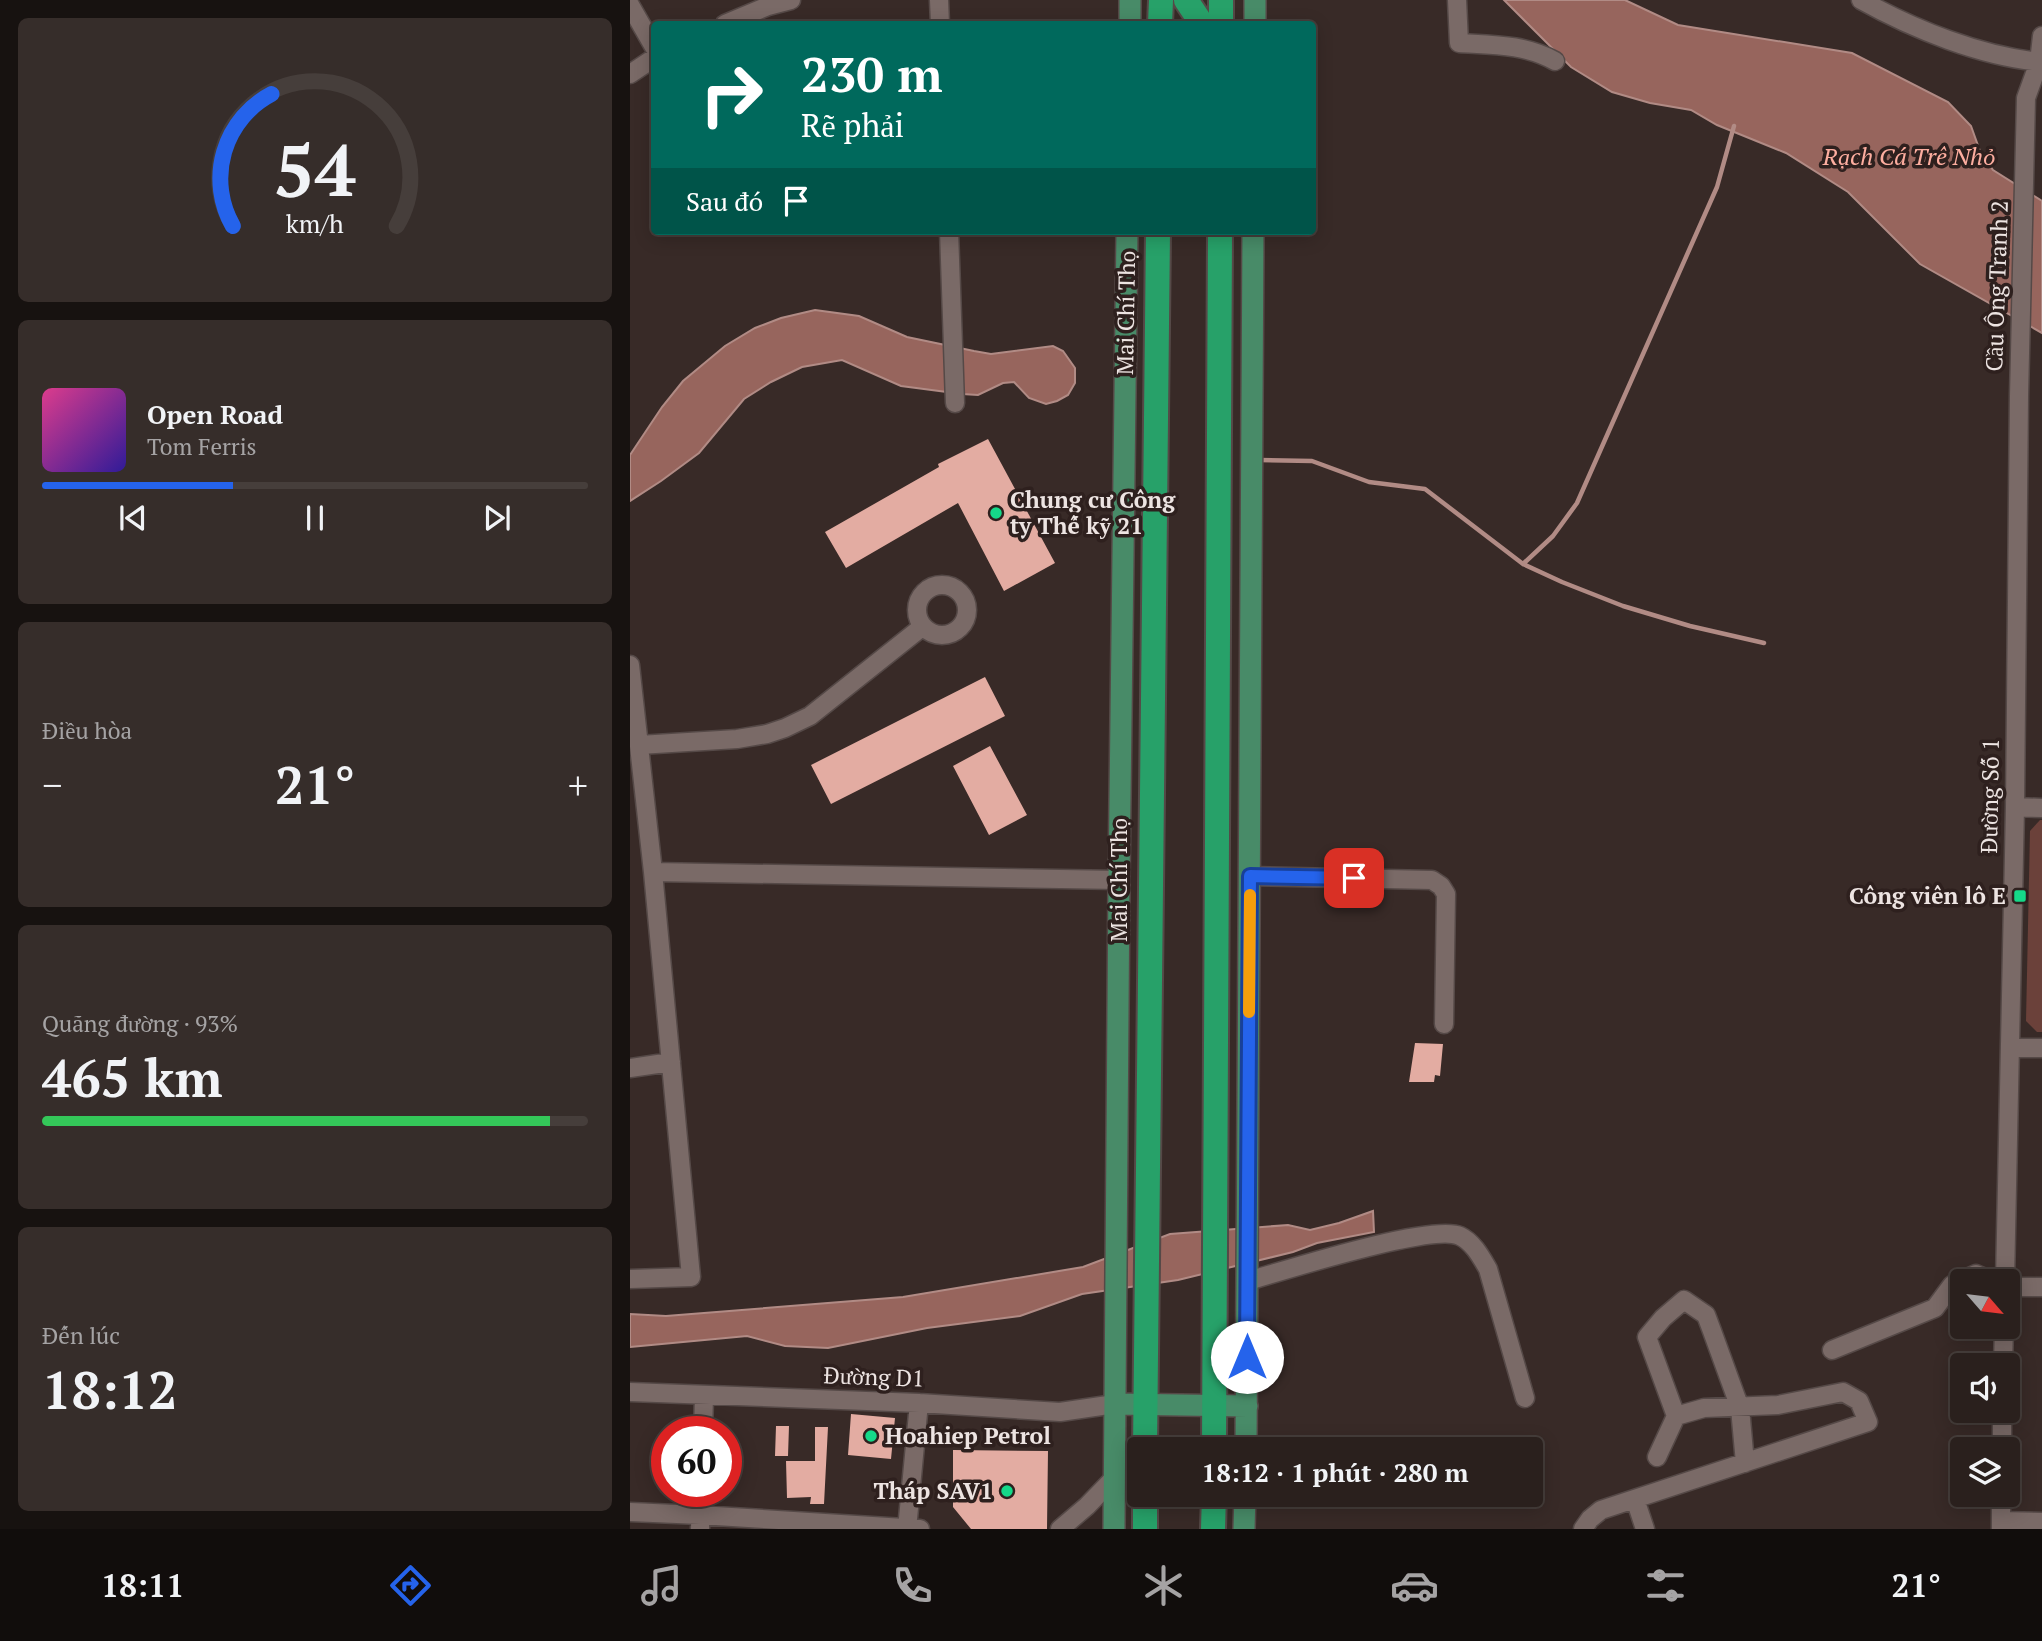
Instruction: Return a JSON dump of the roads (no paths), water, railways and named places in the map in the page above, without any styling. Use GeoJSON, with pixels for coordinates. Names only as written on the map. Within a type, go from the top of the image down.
{"type":"FeatureCollection","features":[{"type":"Feature","properties":{"kind":"highway"},"geometry":{"type":"LineString","coordinates":[[1160,21],[1161,0]]}},
{"type":"Feature","properties":{"kind":"highway"},"geometry":{"type":"LineString","coordinates":[[1186,0],[1200,21]]}},
{"type":"Feature","properties":{"kind":"highway"},"geometry":{"type":"LineString","coordinates":[[1221,0],[1221,21]]}},
{"type":"Feature","properties":{"kind":"highway","name":"Mai Chí Thọ"},"geometry":{"type":"LineString","coordinates":[[1145,1437],[1158,235]]}},
{"type":"Feature","properties":{"kind":"highway"},"geometry":{"type":"LineString","coordinates":[[1214,1437],[1220,235]]}},
{"type":"Feature","properties":{"kind":"highway"},"geometry":{"type":"LineString","coordinates":[[1144,1529],[1145,1507]]}},
{"type":"Feature","properties":{"kind":"highway"},"geometry":{"type":"LineString","coordinates":[[1213,1529],[1214,1507]]}},
{"type":"Feature","properties":{"kind":"main road"},"geometry":{"type":"LineString","coordinates":[[1130,0],[1130,21]]}},
{"type":"Feature","properties":{"kind":"main road"},"geometry":{"type":"LineString","coordinates":[[1255,0],[1255,21]]}},
{"type":"Feature","properties":{"kind":"main road","name":"Mai Chí Thọ"},"geometry":{"type":"LineString","coordinates":[[1114,1529],[1127,235]]}},
{"type":"Feature","properties":{"kind":"main road"},"geometry":{"type":"LineString","coordinates":[[1246,1437],[1254,235]]}},
{"type":"Feature","properties":{"kind":"main road"},"geometry":{"type":"LineString","coordinates":[[1115,1404],[1247,1406]]}},
{"type":"Feature","properties":{"kind":"main road"},"geometry":{"type":"LineString","coordinates":[[1244,1529],[1245,1507]]}},
{"type":"Feature","properties":{"kind":"street"},"geometry":{"type":"LineString","coordinates":[[732,21],[791,0]]}},
{"type":"Feature","properties":{"kind":"street"},"geometry":{"type":"LineString","coordinates":[[939,0],[940,21]]}},
{"type":"Feature","properties":{"kind":"street"},"geometry":{"type":"LineString","coordinates":[[1457,0],[1459,43],[1520,47],[1542,53],[1555,61]]}},
{"type":"Feature","properties":{"kind":"street"},"geometry":{"type":"LineString","coordinates":[[1861,0],[1923,29],[1984,52],[2040,62]]}},
{"type":"Feature","properties":{"kind":"street"},"geometry":{"type":"LineString","coordinates":[[630,5],[651,42]]}},
{"type":"Feature","properties":{"kind":"street","name":"Cầu Ông Tranh 2"},"geometry":{"type":"LineString","coordinates":[[2019,396],[2026,98],[2040,62],[2042,36]]}},
{"type":"Feature","properties":{"kind":"street"},"geometry":{"type":"LineString","coordinates":[[630,74],[651,60]]}},
{"type":"Feature","properties":{"kind":"street"},"geometry":{"type":"LineString","coordinates":[[949,235],[955,403]]}},
{"type":"Feature","properties":{"kind":"street","name":"Đường Số 1"},"geometry":{"type":"LineString","coordinates":[[2005,1269],[2015,807],[2019,396]]}},
{"type":"Feature","properties":{"kind":"street"},"geometry":{"type":"LineString","coordinates":[[639,745],[737,739],[785,728],[810,716],[922,627]]}},
{"type":"Feature","properties":{"kind":"street"},"geometry":{"type":"LineString","coordinates":[[630,665],[653,872],[691,1277],[630,1279]]}},
{"type":"Feature","properties":{"kind":"street"},"geometry":{"type":"LineString","coordinates":[[2015,807],[2042,808]]}},
{"type":"Feature","properties":{"kind":"street"},"geometry":{"type":"LineString","coordinates":[[653,872],[1119,880]]}},
{"type":"Feature","properties":{"kind":"street"},"geometry":{"type":"LineString","coordinates":[[1250,876],[1432,880],[1437,883],[1446,894],[1444,1024]]}},
{"type":"Feature","properties":{"kind":"street"},"geometry":{"type":"LineString","coordinates":[[2010,1048],[2042,1048]]}},
{"type":"Feature","properties":{"kind":"street"},"geometry":{"type":"LineString","coordinates":[[630,1068],[671,1062]]}},
{"type":"Feature","properties":{"kind":"street"},"geometry":{"type":"LineString","coordinates":[[1248,1281],[1355,1250],[1428,1235],[1459,1235],[1476,1250],[1488,1269],[1525,1398]]}},
{"type":"Feature","properties":{"kind":"street"},"geometry":{"type":"LineString","coordinates":[[2020,1287],[2042,1287]]}},
{"type":"Feature","properties":{"kind":"street"},"geometry":{"type":"LineString","coordinates":[[1832,1350],[1935,1308],[1950,1288]]}},
{"type":"Feature","properties":{"kind":"street"},"geometry":{"type":"LineString","coordinates":[[1657,1457],[1676,1416],[1647,1337],[1663,1318],[1684,1300],[1706,1315],[1740,1408],[1745,1463]]}},
{"type":"Feature","properties":{"kind":"street","name":"Đường D1"},"geometry":{"type":"LineString","coordinates":[[630,1392],[919,1403],[1060,1412],[1115,1404]]}},
{"type":"Feature","properties":{"kind":"street"},"geometry":{"type":"LineString","coordinates":[[1583,1529],[1601,1510],[1868,1422],[1859,1401],[1843,1392],[1778,1405],[1704,1408],[1676,1416]]}},
{"type":"Feature","properties":{"kind":"street"},"geometry":{"type":"LineString","coordinates":[[703,1416],[704,1396]]}},
{"type":"Feature","properties":{"kind":"street"},"geometry":{"type":"LineString","coordinates":[[630,1513],[700,1522],[912,1528],[919,1403]]}},
{"type":"Feature","properties":{"kind":"street"},"geometry":{"type":"LineString","coordinates":[[1060,1529],[1115,1477]]}},
{"type":"Feature","properties":{"kind":"street"},"geometry":{"type":"LineString","coordinates":[[1635,1499],[1646,1529]]}},
{"type":"Feature","properties":{"kind":"street"},"geometry":{"type":"LineString","coordinates":[[2001,1507],[2001,1525],[2042,1522]]}},
{"type":"Feature","properties":{"kind":"water","name":"Rạch Cá Trê Nhỏ"},"geometry":{"type":"Polygon","coordinates":[[[1504,0],[1625,0],[1678,25],[1852,53],[1948,102],[1971,126],[1980,151],[1993,170],[2042,201],[2042,333],[1920,264],[1848,192],[1786,153],[1717,125],[1691,110],[1650,103],[1612,92],[1571,67],[1504,0]]]}},
{"type":"Feature","properties":{"kind":"water"},"geometry":{"type":"Polygon","coordinates":[[[815,310],[859,316],[907,337],[991,354],[1053,346],[1063,351],[1075,368],[1075,383],[1068,395],[1046,404],[1029,398],[1014,382],[1003,383],[978,395],[962,394],[901,386],[842,360],[802,367],[744,399],[699,453],[630,501],[630,455],[683,381],[725,346],[755,328],[781,318],[815,310]]]}},
{"type":"Feature","properties":{"kind":"water"},"geometry":{"type":"Polygon","coordinates":[[[1373,1211],[1374,1232],[1317,1243],[1293,1252],[1178,1280],[1082,1294],[1020,1316],[927,1328],[828,1348],[785,1346],[747,1336],[630,1347],[630,1314],[666,1316],[903,1297],[1083,1267],[1170,1234],[1288,1225],[1310,1230],[1373,1211]]]}},
{"type":"Feature","properties":{"kind":"waterway"},"geometry":{"type":"LineString","coordinates":[[1523,564],[1553,536],[1577,503],[1717,187],[1734,126]]}},
{"type":"Feature","properties":{"kind":"waterway"},"geometry":{"type":"LineString","coordinates":[[1259,460],[1312,461],[1369,482],[1425,489],[1523,564],[1562,582],[1623,606],[1690,626],[1764,643]]}},
{"type":"Feature","properties":{"kind":"place","name":"Chung cư Công ty Thế kỹ 21"},"geometry":{"type":"Point","coordinates":[996,513]}},
{"type":"Feature","properties":{"kind":"place","name":"Công viên lô E"},"geometry":{"type":"Point","coordinates":[2020,896]}},
{"type":"Feature","properties":{"kind":"place","name":"Hoahiep Petrol"},"geometry":{"type":"Point","coordinates":[871,1436]}},
{"type":"Feature","properties":{"kind":"place","name":"Tháp SAV1"},"geometry":{"type":"Point","coordinates":[1007,1491]}}]}
